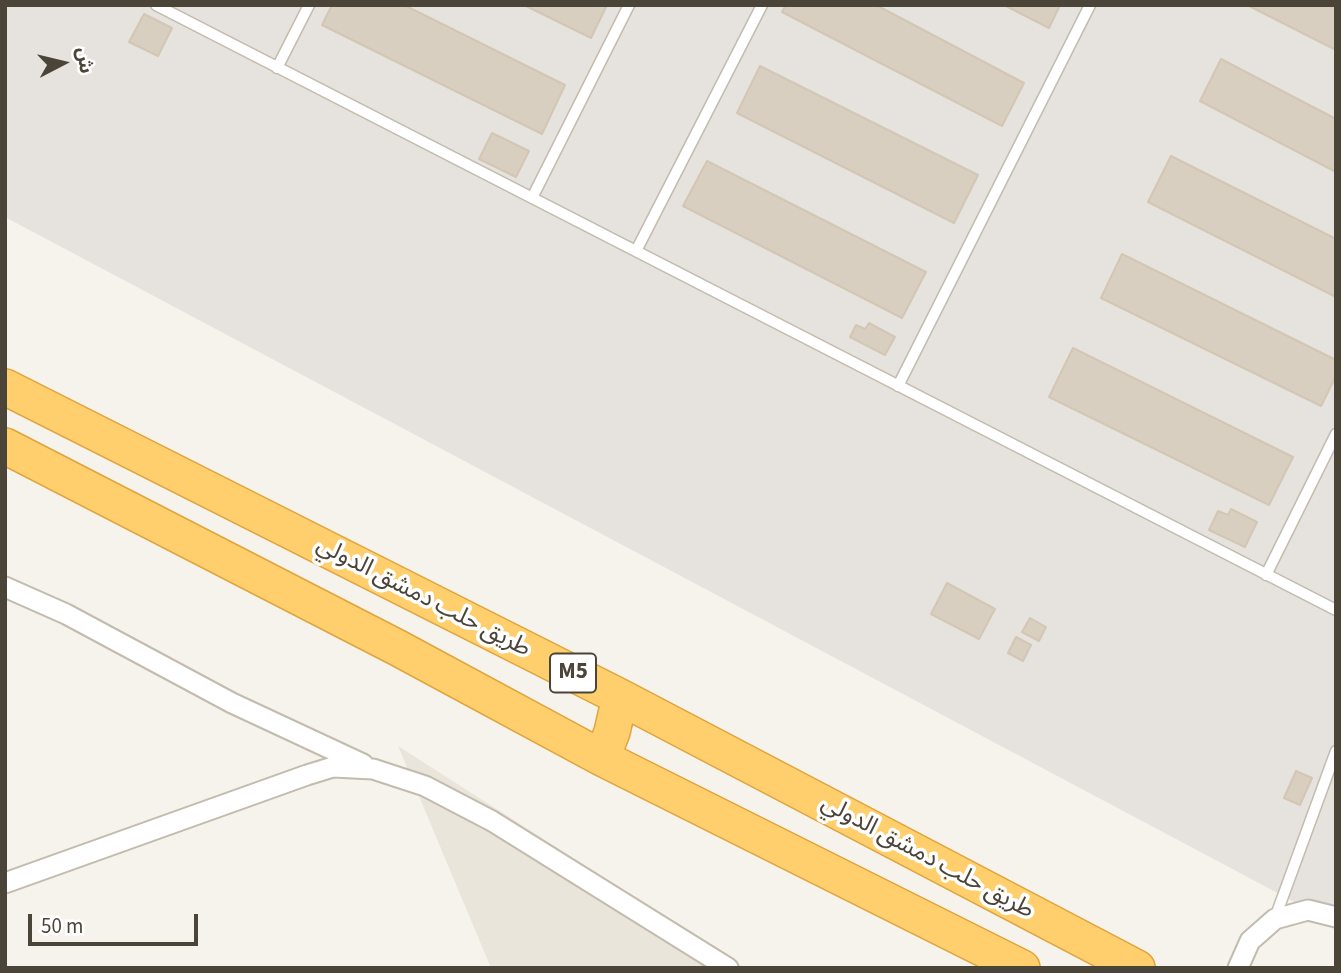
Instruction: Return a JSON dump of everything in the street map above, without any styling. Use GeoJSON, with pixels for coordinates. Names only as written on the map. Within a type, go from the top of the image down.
{"type":"FeatureCollection","features":[{"type":"Feature","properties":{"kind":"highway","name":"طريق حلب دمشق الدولي"},"geometry":{"type":"LineString","coordinates":[[5,387],[620,696],[1137,968]]}},
{"type":"Feature","properties":{"kind":"highway","name":"M5"},"geometry":{"type":"LineString","coordinates":[[5,446],[410,655],[602,758],[1022,968]]}},
{"type":"Feature","properties":{"kind":"highway"},"geometry":{"type":"LineString","coordinates":[[602,758],[612,732],[620,696]]}},
{"type":"Feature","properties":{"kind":"street"},"geometry":{"type":"LineString","coordinates":[[5,587],[66,614],[232,703],[373,769],[425,786],[492,821],[728,968]]}},
{"type":"Feature","properties":{"kind":"street"},"geometry":{"type":"LineString","coordinates":[[5,883],[307,775],[333,767],[373,769]]}},
{"type":"Feature","properties":{"kind":"street"},"geometry":{"type":"LineString","coordinates":[[1238,968],[1250,941],[1275,919],[1308,910],[1336,917]]}},
{"type":"Feature","properties":{"kind":"lane"},"geometry":{"type":"LineString","coordinates":[[156,5],[1336,610]]}},
{"type":"Feature","properties":{"kind":"lane"},"geometry":{"type":"LineString","coordinates":[[277,68],[309,5]]}},
{"type":"Feature","properties":{"kind":"lane"},"geometry":{"type":"LineString","coordinates":[[532,198],[629,5]]}},
{"type":"Feature","properties":{"kind":"lane"},"geometry":{"type":"LineString","coordinates":[[636,251],[762,5]]}},
{"type":"Feature","properties":{"kind":"lane"},"geometry":{"type":"LineString","coordinates":[[898,386],[1090,5]]}},
{"type":"Feature","properties":{"kind":"lane"},"geometry":{"type":"LineString","coordinates":[[1266,575],[1336,434]]}},
{"type":"Feature","properties":{"kind":"lane"},"geometry":{"type":"LineString","coordinates":[[1275,919],[1336,751]]}},
{"type":"Feature","properties":{"kind":"shaded area"},"geometry":{"type":"Polygon","coordinates":[[[5,5],[1336,5],[1336,924],[5,217],[5,5]]]}},
{"type":"Feature","properties":{"kind":"shaded area"},"geometry":{"type":"Polygon","coordinates":[[[398,746],[745,968],[491,968],[398,746]]]}},
{"type":"Feature","properties":{"kind":"building"},"geometry":{"type":"Polygon","coordinates":[[[332,5],[404,5],[565,85],[542,134],[322,25],[332,5]]]}},
{"type":"Feature","properties":{"kind":"building"},"geometry":{"type":"Polygon","coordinates":[[[524,5],[607,5],[591,38],[524,5]]]}},
{"type":"Feature","properties":{"kind":"building"},"geometry":{"type":"Polygon","coordinates":[[[786,5],[876,5],[1024,83],[1002,126],[782,12],[786,5]]]}},
{"type":"Feature","properties":{"kind":"building"},"geometry":{"type":"Polygon","coordinates":[[[1004,5],[1060,5],[1049,28],[1004,5]]]}},
{"type":"Feature","properties":{"kind":"building"},"geometry":{"type":"Polygon","coordinates":[[[1249,5],[1336,5],[1336,50],[1249,6],[1249,5]]]}},
{"type":"Feature","properties":{"kind":"building"},"geometry":{"type":"Polygon","coordinates":[[[144,14],[172,28],[158,56],[129,42],[144,14]]]}},
{"type":"Feature","properties":{"kind":"building"},"geometry":{"type":"Polygon","coordinates":[[[1221,59],[1336,119],[1336,172],[1200,101],[1221,59]]]}},
{"type":"Feature","properties":{"kind":"building"},"geometry":{"type":"Polygon","coordinates":[[[760,66],[978,175],[954,223],[737,113],[760,66]]]}},
{"type":"Feature","properties":{"kind":"building"},"geometry":{"type":"Polygon","coordinates":[[[492,133],[529,151],[516,177],[479,159],[492,133]]]}},
{"type":"Feature","properties":{"kind":"building"},"geometry":{"type":"Polygon","coordinates":[[[1171,156],[1336,239],[1336,297],[1148,202],[1171,156]]]}},
{"type":"Feature","properties":{"kind":"building"},"geometry":{"type":"Polygon","coordinates":[[[707,161],[926,272],[902,318],[683,206],[707,161]]]}},
{"type":"Feature","properties":{"kind":"building"},"geometry":{"type":"Polygon","coordinates":[[[1122,254],[1336,360],[1336,376],[1321,406],[1101,298],[1122,254]]]}},
{"type":"Feature","properties":{"kind":"building"},"geometry":{"type":"Polygon","coordinates":[[[869,323],[895,337],[885,355],[850,337],[856,325],[865,329],[869,323]]]}},
{"type":"Feature","properties":{"kind":"building"},"geometry":{"type":"Polygon","coordinates":[[[1073,348],[1293,457],[1269,505],[1049,397],[1073,348]]]}},
{"type":"Feature","properties":{"kind":"building"},"geometry":{"type":"Polygon","coordinates":[[[1231,509],[1257,522],[1245,547],[1209,530],[1218,511],[1228,515],[1231,509]]]}},
{"type":"Feature","properties":{"kind":"building"},"geometry":{"type":"Polygon","coordinates":[[[947,583],[995,609],[979,639],[931,614],[947,583]]]}},
{"type":"Feature","properties":{"kind":"building"},"geometry":{"type":"Polygon","coordinates":[[[1030,618],[1046,627],[1039,641],[1022,632],[1030,618]]]}},
{"type":"Feature","properties":{"kind":"building"},"geometry":{"type":"Polygon","coordinates":[[[1016,637],[1031,645],[1023,661],[1008,653],[1016,637]]]}},
{"type":"Feature","properties":{"kind":"building"},"geometry":{"type":"Polygon","coordinates":[[[1296,771],[1312,778],[1300,805],[1284,798],[1296,771]]]}}]}
